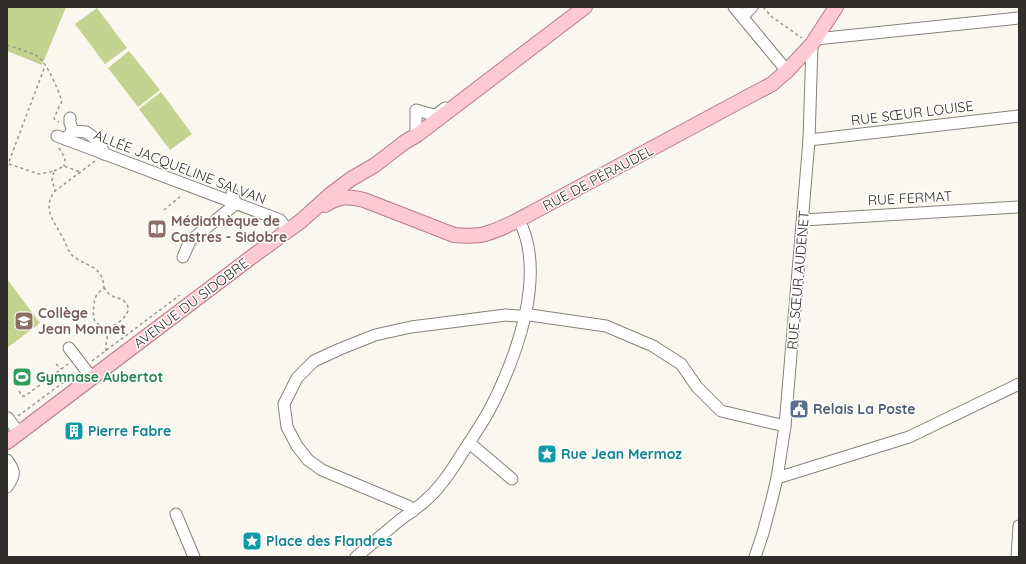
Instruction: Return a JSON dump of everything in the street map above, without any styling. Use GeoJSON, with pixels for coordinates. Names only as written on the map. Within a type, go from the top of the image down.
{"type":"FeatureCollection","features":[{"type":"Feature","properties":{"kind":"main road"},"geometry":{"type":"LineString","coordinates":[[364,200],[359,187],[360,180],[375,165],[585,7]]}},
{"type":"Feature","properties":{"kind":"main road"},"geometry":{"type":"LineString","coordinates":[[814,42],[836,7]]}},
{"type":"Feature","properties":{"kind":"main road","name":"RUE DE PÉRAUDEL"},"geometry":{"type":"LineString","coordinates":[[301,220],[331,202],[338,199],[352,197],[364,200],[454,235],[465,236],[487,234],[499,230],[763,89],[776,81],[787,71],[814,42]]}},
{"type":"Feature","properties":{"kind":"main road","name":"AVENUE DU SIDOBRE"},"geometry":{"type":"LineString","coordinates":[[7,442],[88,373],[288,230],[351,179],[375,165]]}},
{"type":"Feature","properties":{"kind":"street"},"geometry":{"type":"LineString","coordinates":[[734,7],[787,71]]}},
{"type":"Feature","properties":{"kind":"street"},"geometry":{"type":"LineString","coordinates":[[744,19],[745,14],[752,7]]}},
{"type":"Feature","properties":{"kind":"street"},"geometry":{"type":"LineString","coordinates":[[814,42],[1019,18]]}},
{"type":"Feature","properties":{"kind":"street","name":"RUE SŒUR AUDENET"},"geometry":{"type":"LineString","coordinates":[[755,557],[763,533],[777,478],[785,426],[803,220],[814,42]]}},
{"type":"Feature","properties":{"kind":"street"},"geometry":{"type":"LineString","coordinates":[[413,137],[416,133],[416,110],[436,115],[501,66],[511,63]]}},
{"type":"Feature","properties":{"kind":"street","name":"RUE SŒUR LOUISE"},"geometry":{"type":"LineString","coordinates":[[809,140],[1019,116]]}},
{"type":"Feature","properties":{"kind":"street"},"geometry":{"type":"LineString","coordinates":[[70,118],[73,131]]}},
{"type":"Feature","properties":{"kind":"street"},"geometry":{"type":"LineString","coordinates":[[62,138],[69,135],[73,131],[86,132],[100,143],[99,157]]}},
{"type":"Feature","properties":{"kind":"street","name":"ALLÉE JACQUELINE SALVAN"},"geometry":{"type":"LineString","coordinates":[[62,138],[99,157],[192,184],[232,198],[280,220],[288,230]]}},
{"type":"Feature","properties":{"kind":"street"},"geometry":{"type":"LineString","coordinates":[[183,257],[190,241],[232,207],[232,198]]}},
{"type":"Feature","properties":{"kind":"street","name":"RUE FERMAT"},"geometry":{"type":"LineString","coordinates":[[803,220],[1019,207]]}},
{"type":"Feature","properties":{"kind":"street"},"geometry":{"type":"LineString","coordinates":[[356,557],[430,497],[441,484],[479,429],[492,406],[516,349],[525,316],[531,282],[530,259],[526,240],[519,220]]}},
{"type":"Feature","properties":{"kind":"street"},"geometry":{"type":"LineString","coordinates":[[413,511],[408,506],[322,470],[308,460],[297,446],[288,427],[284,404],[297,378],[314,361],[375,335],[411,327],[506,315],[530,315],[606,326],[653,346],[681,364],[697,387],[721,411],[785,426]]}},
{"type":"Feature","properties":{"kind":"street"},"geometry":{"type":"LineString","coordinates":[[69,348],[88,373]]}},
{"type":"Feature","properties":{"kind":"street"},"geometry":{"type":"LineString","coordinates":[[777,478],[909,437],[1019,384]]}},
{"type":"Feature","properties":{"kind":"street"},"geometry":{"type":"LineString","coordinates":[[9,420],[19,433]]}},
{"type":"Feature","properties":{"kind":"street"},"geometry":{"type":"LineString","coordinates":[[469,443],[512,479]]}},
{"type":"Feature","properties":{"kind":"street"},"geometry":{"type":"LineString","coordinates":[[7,460],[14,471],[14,475],[7,487]]}},
{"type":"Feature","properties":{"kind":"street"},"geometry":{"type":"LineString","coordinates":[[780,460],[798,471]]}},
{"type":"Feature","properties":{"kind":"street"},"geometry":{"type":"LineString","coordinates":[[176,514],[194,557]]}},
{"type":"Feature","properties":{"kind":"street"},"geometry":{"type":"LineString","coordinates":[[1017,557],[1019,526]]}},
{"type":"Feature","properties":{"kind":"path"},"geometry":{"type":"LineString","coordinates":[[763,7],[772,16],[814,42]]}},
{"type":"Feature","properties":{"kind":"path"},"geometry":{"type":"LineString","coordinates":[[7,45],[37,56],[42,61],[55,83],[62,101],[54,118],[62,124],[62,138],[56,141],[64,158],[64,166]]}},
{"type":"Feature","properties":{"kind":"path"},"geometry":{"type":"LineString","coordinates":[[7,168],[45,66]]}},
{"type":"Feature","properties":{"kind":"path"},"geometry":{"type":"LineString","coordinates":[[99,157],[55,191],[49,204],[51,217],[55,226],[63,237],[69,252],[95,269],[101,275],[104,281],[104,288],[110,295],[125,302],[128,307],[128,312],[124,318],[109,328],[106,351]]}},
{"type":"Feature","properties":{"kind":"path"},"geometry":{"type":"LineString","coordinates":[[8,163],[39,174],[54,171],[64,166],[80,172]]}},
{"type":"Feature","properties":{"kind":"path"},"geometry":{"type":"LineString","coordinates":[[54,171],[52,180],[55,191]]}},
{"type":"Feature","properties":{"kind":"path"},"geometry":{"type":"LineString","coordinates":[[164,210],[192,184]]}},
{"type":"Feature","properties":{"kind":"path"},"geometry":{"type":"LineString","coordinates":[[104,288],[95,298],[94,319],[95,323],[109,328]]}},
{"type":"Feature","properties":{"kind":"path"},"geometry":{"type":"LineString","coordinates":[[9,420],[88,373],[106,351],[182,294]]}},
{"type":"Feature","properties":{"kind":"path"},"geometry":{"type":"LineString","coordinates":[[19,391],[22,396],[25,396],[76,358]]}},
{"type":"Feature","properties":{"kind":"path"},"geometry":{"type":"LineString","coordinates":[[56,364],[61,370]]}},
{"type":"Feature","properties":{"kind":"green space"},"geometry":{"type":"Polygon","coordinates":[[[7,7],[66,7],[42,65],[7,51],[7,7]]]}},
{"type":"Feature","properties":{"kind":"green space"},"geometry":{"type":"Polygon","coordinates":[[[97,8],[127,48],[105,64],[75,24],[97,8]]]}},
{"type":"Feature","properties":{"kind":"green space"},"geometry":{"type":"Polygon","coordinates":[[[129,51],[160,90],[138,107],[108,68],[129,51]]]}},
{"type":"Feature","properties":{"kind":"green space"},"geometry":{"type":"Polygon","coordinates":[[[161,92],[192,134],[170,150],[139,109],[161,92]]]}},
{"type":"Feature","properties":{"kind":"green space"},"geometry":{"type":"Polygon","coordinates":[[[7,279],[40,323],[7,348],[7,279]]]}},
{"type":"Feature","properties":{"kind":"place","name":"Médiathèque de Castres - Sidobre"},"geometry":{"type":"Point","coordinates":[157,229]}},
{"type":"Feature","properties":{"kind":"place","name":"Collège Jean Monnet"},"geometry":{"type":"Point","coordinates":[24,321]}},
{"type":"Feature","properties":{"kind":"place","name":"Gymnase Aubertot"},"geometry":{"type":"Point","coordinates":[22,377]}},
{"type":"Feature","properties":{"kind":"place","name":"Relais La Poste"},"geometry":{"type":"Point","coordinates":[799,409]}},
{"type":"Feature","properties":{"kind":"place","name":"Pierre Fabre"},"geometry":{"type":"Point","coordinates":[74,431]}},
{"type":"Feature","properties":{"kind":"place","name":"Rue Jean Mermoz"},"geometry":{"type":"Point","coordinates":[547,454]}},
{"type":"Feature","properties":{"kind":"place","name":"Place des Flandres"},"geometry":{"type":"Point","coordinates":[252,541]}}]}
